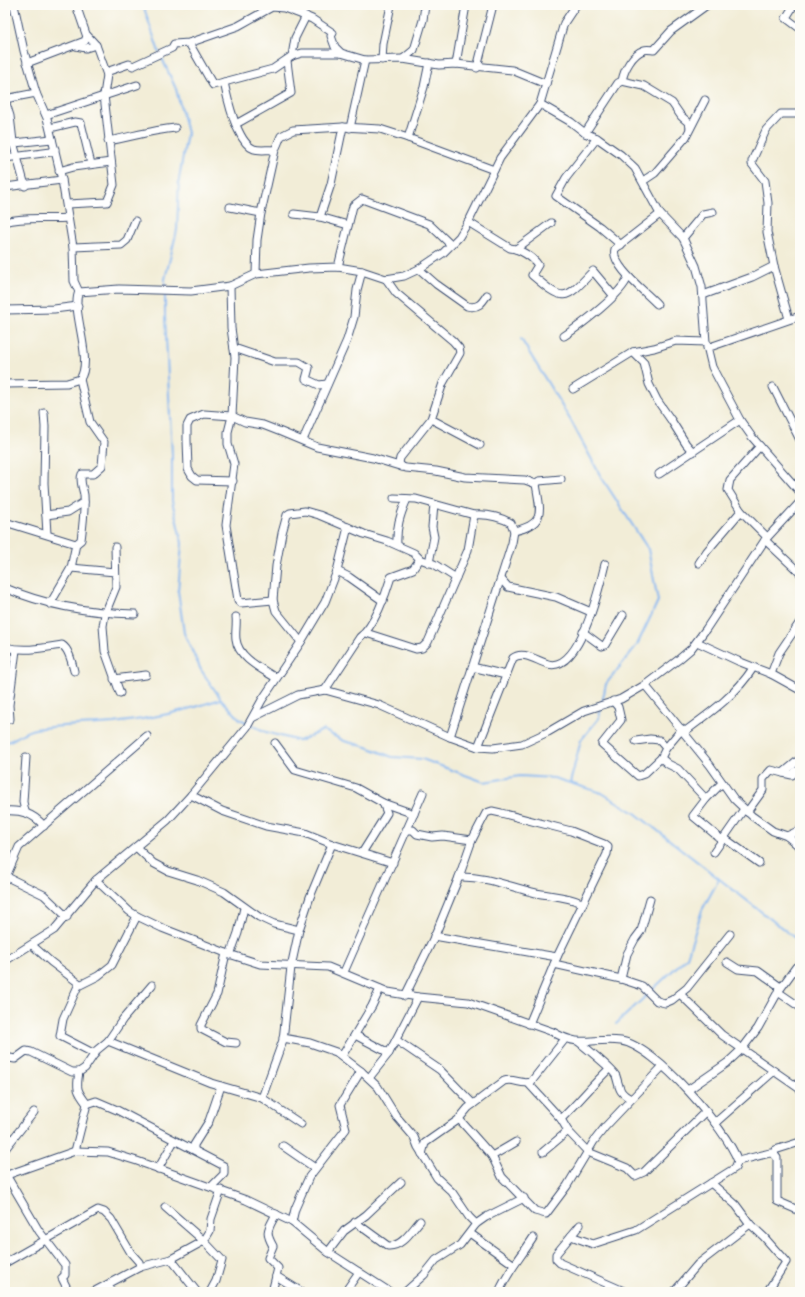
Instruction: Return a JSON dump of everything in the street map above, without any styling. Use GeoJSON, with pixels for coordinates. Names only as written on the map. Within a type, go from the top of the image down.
{"type":"FeatureCollection","features":[{"type":"Feature","properties":{"kind":"street"},"geometry":{"type":"LineString","coordinates":[[14,5],[27,63],[36,93],[50,128],[67,204],[73,247],[74,281],[79,292],[77,295],[84,369],[80,379],[90,422],[104,442],[102,466],[93,474],[82,474],[80,477],[84,502],[84,521],[81,540],[76,544],[71,568],[50,604]]}},
{"type":"Feature","properties":{"kind":"street"},"geometry":{"type":"LineString","coordinates":[[67,204],[107,202],[114,185],[104,95],[106,71],[96,45],[87,36],[76,5]]}},
{"type":"Feature","properties":{"kind":"street"},"geometry":{"type":"LineString","coordinates":[[382,60],[383,44],[390,5]]}},
{"type":"Feature","properties":{"kind":"street"},"geometry":{"type":"LineString","coordinates":[[403,59],[414,50],[423,20],[425,5]]}},
{"type":"Feature","properties":{"kind":"street"},"geometry":{"type":"LineString","coordinates":[[456,64],[466,5]]}},
{"type":"Feature","properties":{"kind":"street"},"geometry":{"type":"LineString","coordinates":[[478,68],[492,5]]}},
{"type":"Feature","properties":{"kind":"street"},"geometry":{"type":"LineString","coordinates":[[585,133],[618,83],[622,81],[624,72],[636,56],[644,50],[654,50],[672,31],[707,5]]}},
{"type":"Feature","properties":{"kind":"street"},"geometry":{"type":"LineString","coordinates":[[794,5],[786,18],[798,27]]}},
{"type":"Feature","properties":{"kind":"street"},"geometry":{"type":"LineString","coordinates":[[106,71],[129,64],[133,66],[172,48],[174,44],[189,43],[238,26],[272,6],[284,8],[306,16],[333,33],[331,36],[335,47],[341,53]]}},
{"type":"Feature","properties":{"kind":"street"},"geometry":{"type":"LineString","coordinates":[[79,292],[119,289],[191,291],[230,286],[256,274],[280,270],[338,267],[362,270],[386,279],[404,276],[419,269],[443,253],[459,237],[494,170],[540,104],[564,23],[575,6]]}},
{"type":"Feature","properties":{"kind":"street"},"geometry":{"type":"LineString","coordinates":[[236,124],[291,93],[290,59],[295,38],[306,16]]}},
{"type":"Feature","properties":{"kind":"street"},"geometry":{"type":"LineString","coordinates":[[27,63],[75,46],[85,41],[87,36]]}},
{"type":"Feature","properties":{"kind":"street"},"geometry":{"type":"LineString","coordinates":[[189,43],[213,85],[273,69],[302,53],[341,53],[365,60],[403,59],[429,63],[456,64],[478,68],[512,70],[546,84]]}},
{"type":"Feature","properties":{"kind":"street"},"geometry":{"type":"LineString","coordinates":[[75,46],[86,48],[96,45]]}},
{"type":"Feature","properties":{"kind":"street"},"geometry":{"type":"LineString","coordinates":[[320,217],[331,184],[365,60]]}},
{"type":"Feature","properties":{"kind":"street"},"geometry":{"type":"LineString","coordinates":[[408,138],[424,87],[429,63]]}},
{"type":"Feature","properties":{"kind":"street"},"geometry":{"type":"LineString","coordinates":[[622,81],[644,86],[672,103],[681,116],[689,123],[690,128]]}},
{"type":"Feature","properties":{"kind":"street"},"geometry":{"type":"LineString","coordinates":[[224,82],[228,101],[236,124],[248,145],[254,149],[276,150]]}},
{"type":"Feature","properties":{"kind":"street"},"geometry":{"type":"LineString","coordinates":[[46,115],[137,85]]}},
{"type":"Feature","properties":{"kind":"street"},"geometry":{"type":"LineString","coordinates":[[25,186],[13,142],[10,116],[5,100],[36,93]]}},
{"type":"Feature","properties":{"kind":"street"},"geometry":{"type":"LineString","coordinates":[[643,181],[655,173],[686,137],[705,100]]}},
{"type":"Feature","properties":{"kind":"street"},"geometry":{"type":"LineString","coordinates":[[540,104],[571,122],[585,133],[597,138],[621,155],[635,168],[660,214],[683,238],[696,266],[703,295],[707,345],[712,367],[740,420],[760,446],[800,492]]}},
{"type":"Feature","properties":{"kind":"street"},"geometry":{"type":"LineString","coordinates":[[789,319],[774,266],[768,232],[768,203],[765,181],[754,168],[752,160],[766,130],[774,120],[781,114],[799,112]]}},
{"type":"Feature","properties":{"kind":"street"},"geometry":{"type":"LineString","coordinates":[[50,128],[75,122],[81,123],[91,164]]}},
{"type":"Feature","properties":{"kind":"street"},"geometry":{"type":"LineString","coordinates":[[256,274],[257,240],[261,213],[276,150],[281,136],[293,130],[346,127],[380,130],[408,138],[494,170]]}},
{"type":"Feature","properties":{"kind":"street"},"geometry":{"type":"LineString","coordinates":[[108,141],[150,134],[157,130],[175,128]]}},
{"type":"Feature","properties":{"kind":"street"},"geometry":{"type":"LineString","coordinates":[[597,138],[566,178],[556,196],[600,227],[620,245]]}},
{"type":"Feature","properties":{"kind":"street"},"geometry":{"type":"LineString","coordinates":[[5,144],[52,139]]}},
{"type":"Feature","properties":{"kind":"street"},"geometry":{"type":"LineString","coordinates":[[5,158],[51,152],[55,149]]}},
{"type":"Feature","properties":{"kind":"street"},"geometry":{"type":"LineString","coordinates":[[60,171],[91,164],[111,162]]}},
{"type":"Feature","properties":{"kind":"street"},"geometry":{"type":"LineString","coordinates":[[5,187],[25,186],[62,180]]}},
{"type":"Feature","properties":{"kind":"street"},"geometry":{"type":"LineString","coordinates":[[338,267],[353,206],[362,199],[429,224],[451,245]]}},
{"type":"Feature","properties":{"kind":"street"},"geometry":{"type":"LineString","coordinates":[[230,207],[261,213]]}},
{"type":"Feature","properties":{"kind":"street"},"geometry":{"type":"LineString","coordinates":[[683,238],[703,214],[714,212]]}},
{"type":"Feature","properties":{"kind":"street"},"geometry":{"type":"LineString","coordinates":[[294,214],[320,217],[348,225]]}},
{"type":"Feature","properties":{"kind":"street"},"geometry":{"type":"LineString","coordinates":[[657,304],[628,277],[614,256],[615,249],[660,214]]}},
{"type":"Feature","properties":{"kind":"street"},"geometry":{"type":"LineString","coordinates":[[5,222],[15,219],[48,220],[68,218]]}},
{"type":"Feature","properties":{"kind":"street"},"geometry":{"type":"LineString","coordinates":[[73,247],[121,245],[127,240],[135,221]]}},
{"type":"Feature","properties":{"kind":"street"},"geometry":{"type":"LineString","coordinates":[[468,222],[510,248],[516,249],[535,261],[538,265],[532,275],[556,294],[562,296],[569,294],[593,271],[613,295]]}},
{"type":"Feature","properties":{"kind":"street"},"geometry":{"type":"LineString","coordinates":[[516,249],[551,223]]}},
{"type":"Feature","properties":{"kind":"street"},"geometry":{"type":"LineString","coordinates":[[703,295],[752,277],[774,266]]}},
{"type":"Feature","properties":{"kind":"street"},"geometry":{"type":"LineString","coordinates":[[419,269],[436,284],[467,306],[472,307],[479,305],[488,295]]}},
{"type":"Feature","properties":{"kind":"street"},"geometry":{"type":"LineString","coordinates":[[303,440],[347,340],[354,317],[357,290],[362,270]]}},
{"type":"Feature","properties":{"kind":"street"},"geometry":{"type":"LineString","coordinates":[[564,336],[581,325],[625,285],[628,277]]}},
{"type":"Feature","properties":{"kind":"street"},"geometry":{"type":"LineString","coordinates":[[386,279],[396,293],[459,348],[460,353],[444,383],[431,419],[400,458],[399,462],[402,467]]}},
{"type":"Feature","properties":{"kind":"street"},"geometry":{"type":"LineString","coordinates":[[230,286],[231,328],[234,348],[232,416],[228,432],[228,444],[234,464],[233,481],[226,525],[238,600],[241,603],[273,600]]}},
{"type":"Feature","properties":{"kind":"street"},"geometry":{"type":"LineString","coordinates":[[5,310],[54,309],[78,306]]}},
{"type":"Feature","properties":{"kind":"street"},"geometry":{"type":"LineString","coordinates":[[573,389],[633,352],[654,348],[676,341],[707,345],[800,316]]}},
{"type":"Feature","properties":{"kind":"street"},"geometry":{"type":"LineString","coordinates":[[234,348],[275,362],[300,362],[309,368],[306,380],[319,385],[327,384]]}},
{"type":"Feature","properties":{"kind":"street"},"geometry":{"type":"LineString","coordinates":[[633,352],[644,363],[649,384],[657,400],[686,444],[693,452]]}},
{"type":"Feature","properties":{"kind":"street"},"geometry":{"type":"LineString","coordinates":[[5,384],[67,383],[80,379]]}},
{"type":"Feature","properties":{"kind":"street"},"geometry":{"type":"LineString","coordinates":[[773,387],[797,427],[800,440]]}},
{"type":"Feature","properties":{"kind":"street"},"geometry":{"type":"LineString","coordinates":[[44,413],[44,483],[47,534]]}},
{"type":"Feature","properties":{"kind":"street"},"geometry":{"type":"LineString","coordinates":[[233,481],[197,480],[192,476],[188,469],[186,426],[190,420],[204,414],[232,416],[245,422],[263,425],[303,440],[317,447],[373,458],[402,467],[436,470],[465,477],[525,480],[536,484]]}},
{"type":"Feature","properties":{"kind":"street"},"geometry":{"type":"LineString","coordinates":[[431,419],[480,445]]}},
{"type":"Feature","properties":{"kind":"street"},"geometry":{"type":"LineString","coordinates":[[659,474],[740,420]]}},
{"type":"Feature","properties":{"kind":"street"},"geometry":{"type":"LineString","coordinates":[[760,446],[730,480],[728,493],[741,511],[800,573]]}},
{"type":"Feature","properties":{"kind":"street"},"geometry":{"type":"LineString","coordinates":[[536,484],[539,481],[561,479]]}},
{"type":"Feature","properties":{"kind":"street"},"geometry":{"type":"LineString","coordinates":[[514,530],[533,525],[538,517],[540,503],[536,484]]}},
{"type":"Feature","properties":{"kind":"street"},"geometry":{"type":"LineString","coordinates":[[394,498],[416,499],[474,515],[483,514],[512,522],[514,530],[501,579],[450,737]]}},
{"type":"Feature","properties":{"kind":"street"},"geometry":{"type":"LineString","coordinates":[[397,545],[396,532],[399,517],[407,499]]}},
{"type":"Feature","properties":{"kind":"street"},"geometry":{"type":"LineString","coordinates":[[46,515],[68,512],[84,502]]}},
{"type":"Feature","properties":{"kind":"street"},"geometry":{"type":"LineString","coordinates":[[254,717],[298,695],[325,690],[379,705],[450,737],[478,747],[493,748],[522,744],[548,732],[584,711],[613,701],[645,685],[678,660],[697,642],[766,538],[800,502]]}},
{"type":"Feature","properties":{"kind":"street"},"geometry":{"type":"LineString","coordinates":[[428,563],[434,537],[432,527],[434,504]]}},
{"type":"Feature","properties":{"kind":"street"},"geometry":{"type":"LineString","coordinates":[[301,642],[276,611],[273,600],[276,566],[287,515],[305,511],[397,545],[414,553],[420,559],[456,578]]}},
{"type":"Feature","properties":{"kind":"street"},"geometry":{"type":"LineString","coordinates":[[699,563],[707,551],[741,511]]}},
{"type":"Feature","properties":{"kind":"street"},"geometry":{"type":"LineString","coordinates":[[366,633],[416,649],[422,648],[428,642],[468,550],[474,515]]}},
{"type":"Feature","properties":{"kind":"street"},"geometry":{"type":"LineString","coordinates":[[5,522],[76,544]]}},
{"type":"Feature","properties":{"kind":"street"},"geometry":{"type":"LineString","coordinates":[[5,961],[54,930],[96,880],[168,820],[191,795],[247,726],[254,717],[262,700],[276,678],[301,642],[324,602],[337,571],[348,527]]}},
{"type":"Feature","properties":{"kind":"street"},"geometry":{"type":"LineString","coordinates":[[116,547],[116,587],[105,614],[103,626],[105,651],[120,693]]}},
{"type":"Feature","properties":{"kind":"street"},"geometry":{"type":"LineString","coordinates":[[325,690],[360,637],[366,633],[383,600],[392,577],[413,569],[420,559]]}},
{"type":"Feature","properties":{"kind":"street"},"geometry":{"type":"LineString","coordinates":[[478,747],[513,658],[517,654],[549,664],[556,664],[564,661],[569,656],[583,632],[596,600],[605,564]]}},
{"type":"Feature","properties":{"kind":"street"},"geometry":{"type":"LineString","coordinates":[[71,568],[115,572]]}},
{"type":"Feature","properties":{"kind":"street"},"geometry":{"type":"LineString","coordinates":[[337,571],[349,577],[383,600]]}},
{"type":"Feature","properties":{"kind":"street"},"geometry":{"type":"LineString","coordinates":[[501,579],[508,587],[556,597],[591,612]]}},
{"type":"Feature","properties":{"kind":"street"},"geometry":{"type":"LineString","coordinates":[[5,588],[50,604],[68,608],[105,614],[135,614]]}},
{"type":"Feature","properties":{"kind":"street"},"geometry":{"type":"LineString","coordinates":[[583,632],[602,646],[605,645],[623,615]]}},
{"type":"Feature","properties":{"kind":"street"},"geometry":{"type":"LineString","coordinates":[[236,617],[236,641],[240,650],[248,660],[276,678]]}},
{"type":"Feature","properties":{"kind":"street"},"geometry":{"type":"LineString","coordinates":[[771,674],[779,653],[800,622]]}},
{"type":"Feature","properties":{"kind":"street"},"geometry":{"type":"LineString","coordinates":[[697,642],[753,668],[771,674],[800,690]]}},
{"type":"Feature","properties":{"kind":"street"},"geometry":{"type":"LineString","coordinates":[[5,646],[16,650],[44,649],[62,645],[68,651],[74,671]]}},
{"type":"Feature","properties":{"kind":"street"},"geometry":{"type":"LineString","coordinates":[[10,719],[7,705],[16,650]]}},
{"type":"Feature","properties":{"kind":"street"},"geometry":{"type":"LineString","coordinates":[[472,667],[506,676]]}},
{"type":"Feature","properties":{"kind":"street"},"geometry":{"type":"LineString","coordinates":[[613,701],[618,708],[621,720],[602,744],[638,776],[644,774],[661,758],[666,748],[683,731],[719,706],[744,682],[753,668]]}},
{"type":"Feature","properties":{"kind":"street"},"geometry":{"type":"LineString","coordinates":[[114,679],[146,674]]}},
{"type":"Feature","properties":{"kind":"street"},"geometry":{"type":"LineString","coordinates":[[645,685],[683,731],[734,799],[774,831],[786,836],[800,847]]}},
{"type":"Feature","properties":{"kind":"street"},"geometry":{"type":"LineString","coordinates":[[66,917],[44,894],[6,877],[19,847],[147,736]]}},
{"type":"Feature","properties":{"kind":"street"},"geometry":{"type":"LineString","coordinates":[[636,741],[650,739],[659,740],[666,748]]}},
{"type":"Feature","properties":{"kind":"street"},"geometry":{"type":"LineString","coordinates":[[275,743],[295,770],[356,788],[383,803],[414,814]]}},
{"type":"Feature","properties":{"kind":"street"},"geometry":{"type":"LineString","coordinates":[[25,812],[23,795],[26,758]]}},
{"type":"Feature","properties":{"kind":"street"},"geometry":{"type":"LineString","coordinates":[[661,758],[668,764],[678,769],[706,799]]}},
{"type":"Feature","properties":{"kind":"street"},"geometry":{"type":"LineString","coordinates":[[783,773],[800,759]]}},
{"type":"Feature","properties":{"kind":"street"},"geometry":{"type":"LineString","coordinates":[[714,852],[763,790],[763,779],[771,770],[792,775],[796,771],[800,773]]}},
{"type":"Feature","properties":{"kind":"street"},"geometry":{"type":"LineString","coordinates":[[722,783],[706,799],[693,816],[723,839],[759,863]]}},
{"type":"Feature","properties":{"kind":"street"},"geometry":{"type":"LineString","coordinates":[[344,972],[423,793]]}},
{"type":"Feature","properties":{"kind":"street"},"geometry":{"type":"LineString","coordinates":[[191,795],[222,811],[266,826],[305,833],[332,844],[393,863]]}},
{"type":"Feature","properties":{"kind":"street"},"geometry":{"type":"LineString","coordinates":[[362,853],[387,812],[383,803]]}},
{"type":"Feature","properties":{"kind":"street"},"geometry":{"type":"LineString","coordinates":[[5,811],[25,812],[38,819],[44,826]]}},
{"type":"Feature","properties":{"kind":"street"},"geometry":{"type":"LineString","coordinates":[[405,996],[434,936],[459,877],[472,840],[486,813],[492,811],[571,831],[604,844],[608,848],[607,854],[582,902],[555,961],[529,1024]]}},
{"type":"Feature","properties":{"kind":"street"},"geometry":{"type":"LineString","coordinates":[[406,830],[413,830],[417,834],[432,837],[443,836],[472,840]]}},
{"type":"Feature","properties":{"kind":"street"},"geometry":{"type":"LineString","coordinates":[[786,836],[800,830]]}},
{"type":"Feature","properties":{"kind":"street"},"geometry":{"type":"LineString","coordinates":[[262,1098],[274,1070],[283,1038],[291,967],[299,930],[310,897],[332,844]]}},
{"type":"Feature","properties":{"kind":"street"},"geometry":{"type":"LineString","coordinates":[[136,847],[153,863],[168,871],[197,880],[224,892],[259,918],[299,930]]}},
{"type":"Feature","properties":{"kind":"street"},"geometry":{"type":"LineString","coordinates":[[459,877],[470,877],[493,881],[536,893],[574,899],[582,902]]}},
{"type":"Feature","properties":{"kind":"street"},"geometry":{"type":"LineString","coordinates":[[96,880],[129,911],[137,916],[228,954],[260,964],[291,967],[328,967],[344,972],[380,988],[405,996],[468,1002],[553,1032],[565,1039],[579,1042],[622,1041],[638,1048],[652,1056],[688,1090],[715,1123],[738,1161]]}},
{"type":"Feature","properties":{"kind":"street"},"geometry":{"type":"LineString","coordinates":[[621,979],[627,954],[641,931],[650,899]]}},
{"type":"Feature","properties":{"kind":"street"},"geometry":{"type":"LineString","coordinates":[[236,1043],[226,1042],[201,1028],[202,1021],[218,994],[228,954],[238,933],[244,908]]}},
{"type":"Feature","properties":{"kind":"street"},"geometry":{"type":"LineString","coordinates":[[95,1054],[60,1036],[63,1019],[80,984],[98,976],[112,965],[137,916]]}},
{"type":"Feature","properties":{"kind":"street"},"geometry":{"type":"LineString","coordinates":[[434,936],[555,961],[621,979],[642,986],[657,1001],[665,1003],[680,994],[730,934]]}},
{"type":"Feature","properties":{"kind":"street"},"geometry":{"type":"LineString","coordinates":[[32,945],[51,962],[80,984]]}},
{"type":"Feature","properties":{"kind":"street"},"geometry":{"type":"LineString","coordinates":[[728,962],[738,969],[758,971],[767,976],[779,986],[778,992]]}},
{"type":"Feature","properties":{"kind":"street"},"geometry":{"type":"LineString","coordinates":[[688,1090],[727,1064],[742,1049],[758,1028],[778,992],[796,967]]}},
{"type":"Feature","properties":{"kind":"street"},"geometry":{"type":"LineString","coordinates":[[5,1056],[15,1059],[26,1051],[31,1052],[72,1072],[79,1072],[85,1068],[95,1054],[108,1041],[123,1019],[152,985]]}},
{"type":"Feature","properties":{"kind":"street"},"geometry":{"type":"LineString","coordinates":[[342,1056],[380,988]]}},
{"type":"Feature","properties":{"kind":"street"},"geometry":{"type":"LineString","coordinates":[[778,992],[800,1007]]}},
{"type":"Feature","properties":{"kind":"street"},"geometry":{"type":"LineString","coordinates":[[680,994],[722,1035],[800,1089]]}},
{"type":"Feature","properties":{"kind":"street"},"geometry":{"type":"LineString","coordinates":[[369,1078],[389,1053],[418,998]]}},
{"type":"Feature","properties":{"kind":"street"},"geometry":{"type":"LineString","coordinates":[[355,1035],[389,1053]]}},
{"type":"Feature","properties":{"kind":"street"},"geometry":{"type":"LineString","coordinates":[[283,1038],[310,1043],[342,1056],[378,1086],[396,1116],[416,1141],[437,1178],[452,1192],[469,1217],[476,1224]]}},
{"type":"Feature","properties":{"kind":"street"},"geometry":{"type":"LineString","coordinates":[[416,1141],[425,1142],[459,1119],[473,1104],[504,1081],[510,1079],[525,1084],[531,1082],[565,1039]]}},
{"type":"Feature","properties":{"kind":"street"},"geometry":{"type":"LineString","coordinates":[[396,1040],[440,1070],[473,1104]]}},
{"type":"Feature","properties":{"kind":"street"},"geometry":{"type":"LineString","coordinates":[[108,1041],[221,1086],[262,1098],[301,1124]]}},
{"type":"Feature","properties":{"kind":"street"},"geometry":{"type":"LineString","coordinates":[[579,1042],[616,1075],[618,1086],[623,1093],[631,1099]]}},
{"type":"Feature","properties":{"kind":"street"},"geometry":{"type":"LineString","coordinates":[[459,1119],[492,1156],[502,1176],[524,1198],[534,1211],[546,1214],[567,1186],[594,1141],[605,1127],[662,1067]]}},
{"type":"Feature","properties":{"kind":"street"},"geometry":{"type":"LineString","coordinates":[[562,1119],[580,1102],[588,1090],[609,1069]]}},
{"type":"Feature","properties":{"kind":"street"},"geometry":{"type":"LineString","coordinates":[[292,1222],[295,1209],[315,1168],[346,1129],[340,1105],[361,1071]]}},
{"type":"Feature","properties":{"kind":"street"},"geometry":{"type":"LineString","coordinates":[[715,1123],[774,1071]]}},
{"type":"Feature","properties":{"kind":"street"},"geometry":{"type":"LineString","coordinates":[[79,1072],[76,1087],[87,1104]]}},
{"type":"Feature","properties":{"kind":"street"},"geometry":{"type":"LineString","coordinates":[[528,1083],[562,1119],[568,1131],[588,1152],[627,1168],[635,1176],[640,1175],[706,1111]]}},
{"type":"Feature","properties":{"kind":"street"},"geometry":{"type":"LineString","coordinates":[[194,1149],[194,1145],[209,1121],[221,1086]]}},
{"type":"Feature","properties":{"kind":"street"},"geometry":{"type":"LineString","coordinates":[[87,1104],[96,1101],[117,1110],[154,1128],[174,1141],[194,1149],[224,1166],[224,1174],[211,1187]]}},
{"type":"Feature","properties":{"kind":"street"},"geometry":{"type":"LineString","coordinates":[[75,1151],[87,1104]]}},
{"type":"Feature","properties":{"kind":"street"},"geometry":{"type":"LineString","coordinates":[[5,1149],[34,1112]]}},
{"type":"Feature","properties":{"kind":"street"},"geometry":{"type":"LineString","coordinates":[[543,1152],[568,1131]]}},
{"type":"Feature","properties":{"kind":"street"},"geometry":{"type":"LineString","coordinates":[[158,1169],[174,1141]]}},
{"type":"Feature","properties":{"kind":"street"},"geometry":{"type":"LineString","coordinates":[[422,1154],[425,1142]]}},
{"type":"Feature","properties":{"kind":"street"},"geometry":{"type":"LineString","coordinates":[[492,1156],[516,1142]]}},
{"type":"Feature","properties":{"kind":"street"},"geometry":{"type":"LineString","coordinates":[[774,1154],[775,1150],[800,1142]]}},
{"type":"Feature","properties":{"kind":"street"},"geometry":{"type":"LineString","coordinates":[[283,1146],[315,1168]]}},
{"type":"Feature","properties":{"kind":"street"},"geometry":{"type":"LineString","coordinates":[[70,1292],[62,1278],[65,1275],[65,1265],[39,1231],[6,1174],[75,1151],[108,1152],[221,1190],[276,1214],[292,1222],[328,1252],[390,1292]]}},
{"type":"Feature","properties":{"kind":"street"},"geometry":{"type":"LineString","coordinates":[[738,1161],[770,1153],[774,1154]]}},
{"type":"Feature","properties":{"kind":"street"},"geometry":{"type":"LineString","coordinates":[[774,1154],[776,1158],[777,1201],[800,1211]]}},
{"type":"Feature","properties":{"kind":"street"},"geometry":{"type":"LineString","coordinates":[[571,1236],[593,1244],[636,1230],[735,1168],[738,1161]]}},
{"type":"Feature","properties":{"kind":"street"},"geometry":{"type":"LineString","coordinates":[[328,1252],[344,1231],[401,1182]]}},
{"type":"Feature","properties":{"kind":"street"},"geometry":{"type":"LineString","coordinates":[[711,1183],[736,1204],[750,1224],[764,1236],[786,1262],[767,1292]]}},
{"type":"Feature","properties":{"kind":"street"},"geometry":{"type":"LineString","coordinates":[[93,1292],[140,1267],[171,1258],[204,1241],[210,1231],[211,1219],[221,1190]]}},
{"type":"Feature","properties":{"kind":"street"},"geometry":{"type":"LineString","coordinates":[[405,1292],[424,1275],[436,1260],[460,1245],[471,1234],[476,1224],[486,1217],[524,1198]]}},
{"type":"Feature","properties":{"kind":"street"},"geometry":{"type":"LineString","coordinates":[[165,1206],[204,1241],[222,1260],[216,1281],[210,1292]]}},
{"type":"Feature","properties":{"kind":"street"},"geometry":{"type":"LineString","coordinates":[[5,1263],[98,1210],[104,1212],[111,1219],[131,1253],[139,1262],[140,1267]]}},
{"type":"Feature","properties":{"kind":"street"},"geometry":{"type":"LineString","coordinates":[[272,1292],[278,1268],[268,1258],[272,1246],[267,1237],[268,1230],[276,1214]]}},
{"type":"Feature","properties":{"kind":"street"},"geometry":{"type":"LineString","coordinates":[[355,1222],[388,1246],[395,1247],[420,1222]]}},
{"type":"Feature","properties":{"kind":"street"},"geometry":{"type":"LineString","coordinates":[[674,1292],[698,1264],[750,1224]]}},
{"type":"Feature","properties":{"kind":"street"},"geometry":{"type":"LineString","coordinates":[[580,1225],[556,1254],[556,1259],[560,1263],[626,1292]]}},
{"type":"Feature","properties":{"kind":"street"},"geometry":{"type":"LineString","coordinates":[[471,1234],[513,1264]]}},
{"type":"Feature","properties":{"kind":"street"},"geometry":{"type":"LineString","coordinates":[[499,1292],[513,1264],[522,1256],[533,1238]]}},
{"type":"Feature","properties":{"kind":"street"},"geometry":{"type":"LineString","coordinates":[[171,1258],[197,1292]]}},
{"type":"Feature","properties":{"kind":"street"},"geometry":{"type":"LineString","coordinates":[[345,1292],[359,1272]]}},
{"type":"Feature","properties":{"kind":"street"},"geometry":{"type":"LineString","coordinates":[[276,1276],[302,1292]]}},
{"type":"Feature","properties":{"kind":"street"},"geometry":{"type":"LineString","coordinates":[[107,1285],[113,1292]]}},
{"type":"Feature","properties":{"kind":"waterway"},"geometry":{"type":"LineString","coordinates":[[143,5],[159,52]]}},
{"type":"Feature","properties":{"kind":"waterway"},"geometry":{"type":"LineString","coordinates":[[161,56],[176,89],[187,133],[179,179],[177,230],[165,279],[165,317],[172,455],[172,501],[182,543],[178,591],[184,633],[201,670],[221,699],[240,719],[266,732],[299,741],[323,730],[344,741],[367,747],[392,757],[422,759],[484,782],[520,776],[554,778],[602,793],[635,813],[800,942]]}},
{"type":"Feature","properties":{"kind":"waterway"},"geometry":{"type":"LineString","coordinates":[[521,339],[571,421],[600,475],[648,549],[658,601],[637,645],[606,684],[602,703]]}},
{"type":"Feature","properties":{"kind":"waterway"},"geometry":{"type":"LineString","coordinates":[[5,743],[35,729],[114,723],[141,719],[181,711],[221,699]]}},
{"type":"Feature","properties":{"kind":"waterway"},"geometry":{"type":"LineString","coordinates":[[570,783],[581,740],[599,718],[601,707]]}},
{"type":"Feature","properties":{"kind":"waterway"},"geometry":{"type":"LineString","coordinates":[[650,992],[687,957],[702,910],[719,879]]}},
{"type":"Feature","properties":{"kind":"waterway"},"geometry":{"type":"LineString","coordinates":[[616,1024],[647,995]]}}]}
